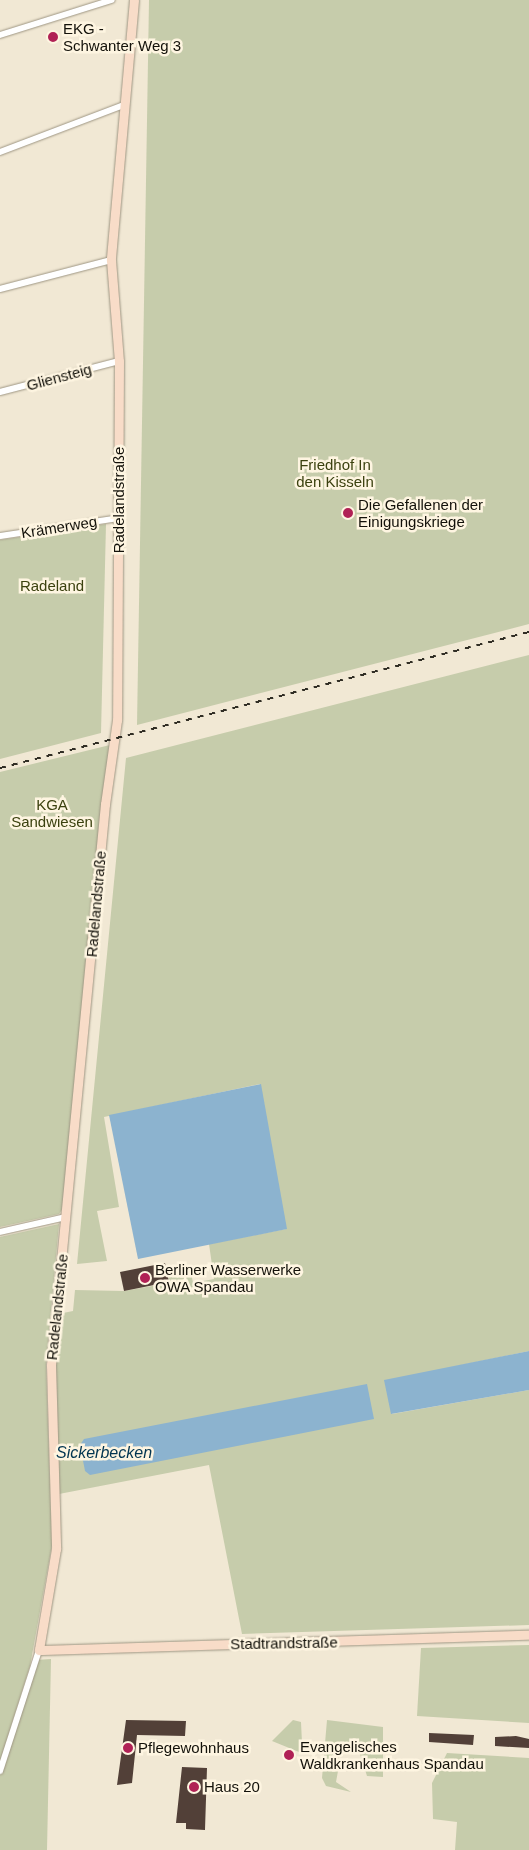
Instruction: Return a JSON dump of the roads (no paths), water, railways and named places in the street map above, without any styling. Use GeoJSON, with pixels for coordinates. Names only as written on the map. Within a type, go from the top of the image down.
{"type":"FeatureCollection","features":[{"type":"Feature","properties":{"kind":"street"},"geometry":{"type":"LineString","coordinates":[[1,32],[112,0]]}},
{"type":"Feature","properties":{"kind":"street","name":"Radelandstraße"},"geometry":{"type":"LineString","coordinates":[[0,1771],[39,1650],[56,1550],[50,1365],[108,776],[117,720],[119,362],[111,260],[134,0]]}},
{"type":"Feature","properties":{"kind":"street"},"geometry":{"type":"LineString","coordinates":[[0,152],[124,105]]}},
{"type":"Feature","properties":{"kind":"street"},"geometry":{"type":"LineString","coordinates":[[0,289],[111,260]]}},
{"type":"Feature","properties":{"kind":"street","name":"Gliensteig"},"geometry":{"type":"LineString","coordinates":[[0,392],[119,362]]}},
{"type":"Feature","properties":{"kind":"street","name":"Krämerweg"},"geometry":{"type":"LineString","coordinates":[[0,536],[119,518]]}},
{"type":"Feature","properties":{"kind":"street"},"geometry":{"type":"LineString","coordinates":[[0,1232],[66,1217]]}},
{"type":"Feature","properties":{"kind":"street","name":"Stadtrandstraße"},"geometry":{"type":"LineString","coordinates":[[39,1650],[529,1635]]}},
{"type":"Feature","properties":{"kind":"water"},"geometry":{"type":"Polygon","coordinates":[[[261,1084],[287,1229],[138,1259],[109,1115],[261,1084]]]}},
{"type":"Feature","properties":{"kind":"water"},"geometry":{"type":"Polygon","coordinates":[[[529,1351],[529,1390],[391,1414],[384,1380],[529,1351]]]}},
{"type":"Feature","properties":{"kind":"water","name":"Sickerbecken"},"geometry":{"type":"Polygon","coordinates":[[[367,1384],[374,1419],[90,1475],[85,1471],[80,1445],[84,1439],[367,1384]]]}},
{"type":"Feature","properties":{"kind":"railway"},"geometry":{"type":"LineString","coordinates":[[0,768],[529,632]]}},
{"type":"Feature","properties":{"kind":"place","name":"EKG - Schwanter Weg 3"},"geometry":{"type":"Point","coordinates":[53,37]}},
{"type":"Feature","properties":{"kind":"place","name":"Die Gefallenen der Einigungskriege"},"geometry":{"type":"Point","coordinates":[348,513]}},
{"type":"Feature","properties":{"kind":"place","name":"Berliner Wasserwerke OWA Spandau"},"geometry":{"type":"Point","coordinates":[145,1278]}},
{"type":"Feature","properties":{"kind":"place","name":"Pflegewohnhaus"},"geometry":{"type":"Point","coordinates":[128,1748]}},
{"type":"Feature","properties":{"kind":"place","name":"Evangelisches Waldkrankenhaus Spandau"},"geometry":{"type":"Point","coordinates":[289,1755]}},
{"type":"Feature","properties":{"kind":"place","name":"Haus 20"},"geometry":{"type":"Point","coordinates":[194,1787]}},
{"type":"Feature","properties":{"kind":"park label","name":"Friedhof In den Kisseln"},"geometry":{"type":"Point","coordinates":[335,472]}},
{"type":"Feature","properties":{"kind":"park label","name":"Radeland"},"geometry":{"type":"Point","coordinates":[52,586]}},
{"type":"Feature","properties":{"kind":"park label","name":"KGA Sandwiesen"},"geometry":{"type":"Point","coordinates":[52,812]}}]}
